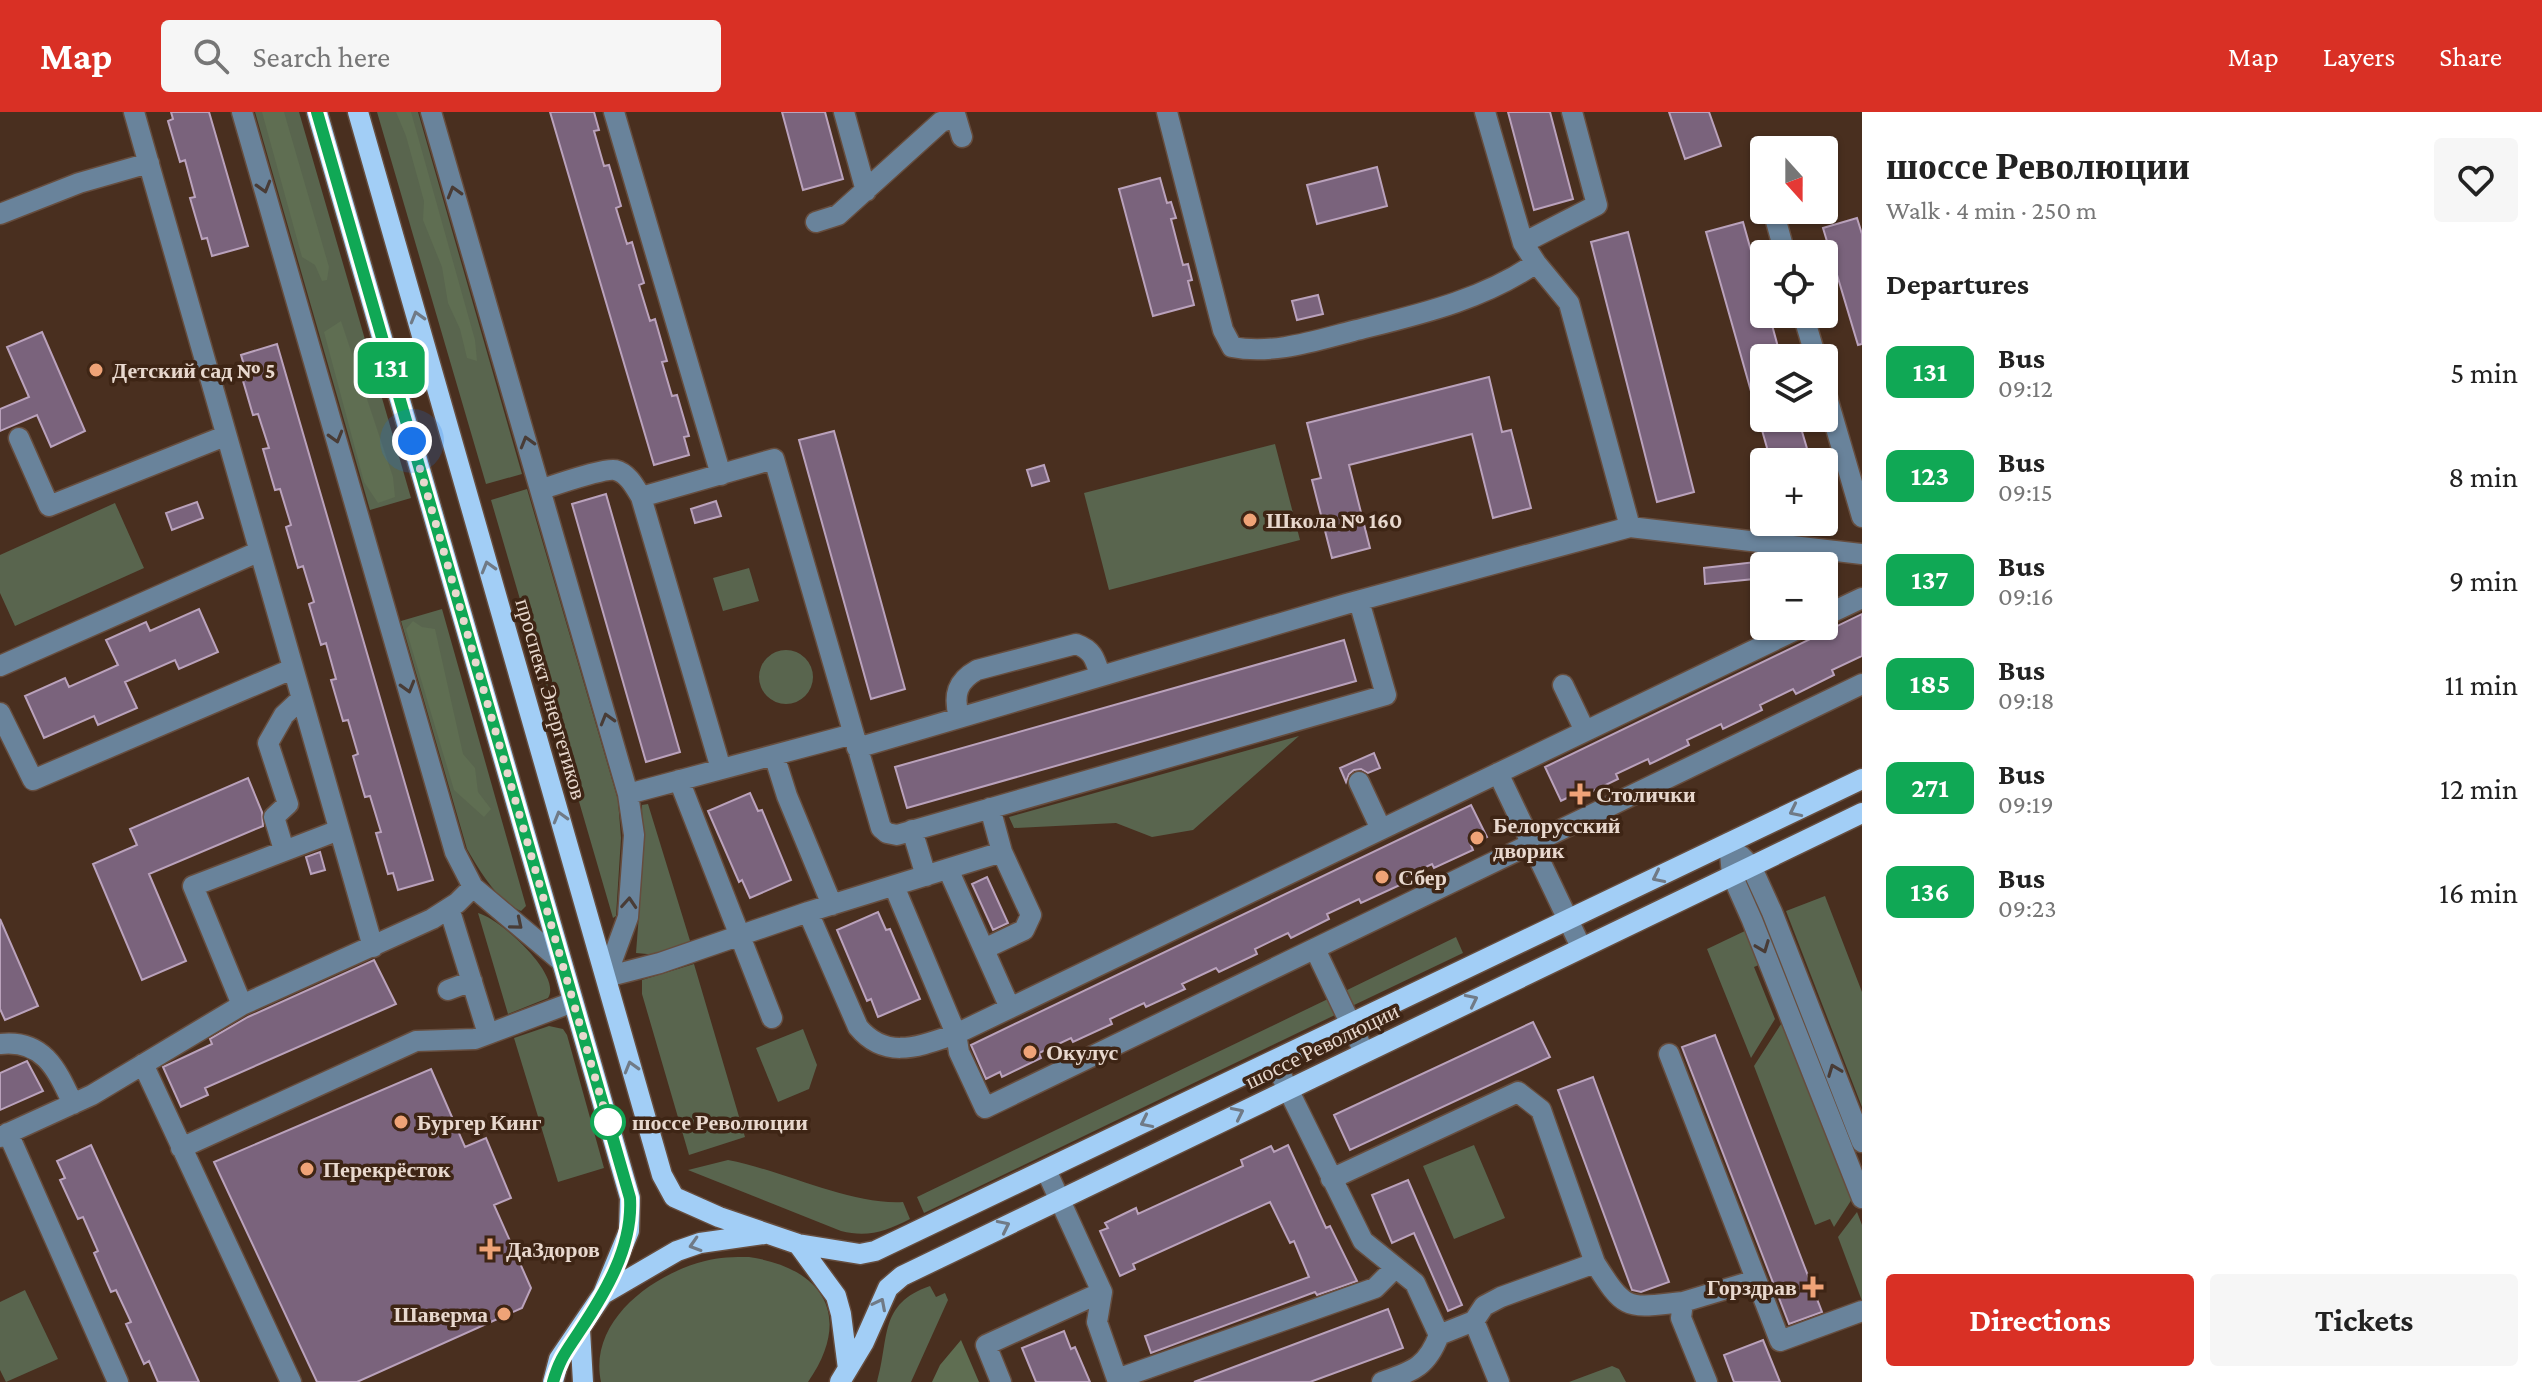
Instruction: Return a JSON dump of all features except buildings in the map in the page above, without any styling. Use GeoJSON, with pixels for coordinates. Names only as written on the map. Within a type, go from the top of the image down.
{"type":"FeatureCollection","features":[{"type":"Feature","properties":{"kind":"main road"},"geometry":{"type":"LineString","coordinates":[[317,112],[630,1198],[629,1231],[603,1294],[559,1359],[553,1382]]}},
{"type":"Feature","properties":{"kind":"main road","name":"проспект Энергетиков"},"geometry":{"type":"LineString","coordinates":[[358,112],[662,1175],[674,1197],[719,1217],[772,1233]]}},
{"type":"Feature","properties":{"kind":"main road","name":"шоссе Революции"},"geometry":{"type":"LineString","coordinates":[[772,1233],[798,1244],[860,1254],[875,1251],[1862,779]]}},
{"type":"Feature","properties":{"kind":"main road","name":"шоссе Революции"},"geometry":{"type":"LineString","coordinates":[[844,1375],[864,1342],[888,1288],[902,1276],[1862,813]]}},
{"type":"Feature","properties":{"kind":"main road"},"geometry":{"type":"LineString","coordinates":[[603,1294],[677,1251],[700,1243],[772,1233]]}},
{"type":"Feature","properties":{"kind":"main road","name":"шоссе Революции"},"geometry":{"type":"LineString","coordinates":[[798,1244],[836,1296],[841,1314],[844,1375]]}},
{"type":"Feature","properties":{"kind":"main road"},"geometry":{"type":"LineString","coordinates":[[580,1330],[583,1382]]}},
{"type":"Feature","properties":{"kind":"street"},"geometry":{"type":"LineString","coordinates":[[134,112],[373,947]]}},
{"type":"Feature","properties":{"kind":"street"},"geometry":{"type":"LineString","coordinates":[[242,112],[455,852],[473,887],[561,961]]}},
{"type":"Feature","properties":{"kind":"street"},"geometry":{"type":"LineString","coordinates":[[431,112],[628,794],[634,835],[628,917],[606,977]]}},
{"type":"Feature","properties":{"kind":"street"},"geometry":{"type":"LineString","coordinates":[[614,112],[721,475]]}},
{"type":"Feature","properties":{"kind":"street"},"geometry":{"type":"LineString","coordinates":[[844,112],[866,191]]}},
{"type":"Feature","properties":{"kind":"street"},"geometry":{"type":"LineString","coordinates":[[1167,112],[1223,330],[1232,347],[1253,352],[1310,342],[1429,312],[1485,292],[1536,263]]}},
{"type":"Feature","properties":{"kind":"street"},"geometry":{"type":"LineString","coordinates":[[1485,112],[1523,243],[1569,303],[1630,527]]}},
{"type":"Feature","properties":{"kind":"street"},"geometry":{"type":"LineString","coordinates":[[1523,243],[1597,205],[1572,112]]}},
{"type":"Feature","properties":{"kind":"street"},"geometry":{"type":"LineString","coordinates":[[816,222],[838,215],[941,122],[956,117],[962,137]]}},
{"type":"Feature","properties":{"kind":"street"},"geometry":{"type":"LineString","coordinates":[[0,214],[79,183],[149,163]]}},
{"type":"Feature","properties":{"kind":"street"},"geometry":{"type":"LineString","coordinates":[[1837,432],[1862,517]]}},
{"type":"Feature","properties":{"kind":"street"},"geometry":{"type":"LineString","coordinates":[[19,438],[49,506],[225,436]]}},
{"type":"Feature","properties":{"kind":"street"},"geometry":{"type":"LineString","coordinates":[[641,497],[774,459],[881,828],[897,835],[1386,695],[1359,601]]}},
{"type":"Feature","properties":{"kind":"street"},"geometry":{"type":"LineString","coordinates":[[541,489],[608,470],[616,470],[632,483],[641,497],[721,769]]}},
{"type":"Feature","properties":{"kind":"street"},"geometry":{"type":"LineString","coordinates":[[628,794],[774,755],[855,741],[959,717],[1359,601],[1630,527],[1862,554]]}},
{"type":"Feature","properties":{"kind":"street"},"geometry":{"type":"LineString","coordinates":[[0,666],[258,552]]}},
{"type":"Feature","properties":{"kind":"street"},"geometry":{"type":"LineString","coordinates":[[1838,609],[1862,598]]}},
{"type":"Feature","properties":{"kind":"street"},"geometry":{"type":"LineString","coordinates":[[808,912],[858,1027],[868,1039],[883,1046],[903,1049],[956,1034],[1775,640]]}},
{"type":"Feature","properties":{"kind":"street"},"geometry":{"type":"LineString","coordinates":[[959,717],[956,692],[967,675],[977,670],[1076,644],[1087,647],[1094,656],[1100,675]]}},
{"type":"Feature","properties":{"kind":"street"},"geometry":{"type":"LineString","coordinates":[[0,713],[33,780],[292,669]]}},
{"type":"Feature","properties":{"kind":"street"},"geometry":{"type":"LineString","coordinates":[[894,886],[956,1034],[959,1052],[985,1108],[1862,684]]}},
{"type":"Feature","properties":{"kind":"street"},"geometry":{"type":"LineString","coordinates":[[1563,685],[1585,731]]}},
{"type":"Feature","properties":{"kind":"street"},"geometry":{"type":"LineString","coordinates":[[284,850],[274,817],[288,804],[268,743],[284,715],[301,699]]}},
{"type":"Feature","properties":{"kind":"street"},"geometry":{"type":"LineString","coordinates":[[774,755],[787,796],[832,905]]}},
{"type":"Feature","properties":{"kind":"street"},"geometry":{"type":"LineString","coordinates":[[1498,773],[1581,947]]}},
{"type":"Feature","properties":{"kind":"street"},"geometry":{"type":"LineString","coordinates":[[679,780],[772,1018]]}},
{"type":"Feature","properties":{"kind":"street"},"geometry":{"type":"LineString","coordinates":[[1359,782],[1381,829]]}},
{"type":"Feature","properties":{"kind":"street"},"geometry":{"type":"LineString","coordinates":[[984,949],[1024,930],[1031,915],[1002,852],[990,808]]}},
{"type":"Feature","properties":{"kind":"street"},"geometry":{"type":"LineString","coordinates":[[242,1005],[193,886],[339,830]]}},
{"type":"Feature","properties":{"kind":"street"},"geometry":{"type":"LineString","coordinates":[[912,830],[926,876]]}},
{"type":"Feature","properties":{"kind":"street"},"geometry":{"type":"LineString","coordinates":[[1729,843],[1751,866],[1772,912],[1862,1142]]}},
{"type":"Feature","properties":{"kind":"street"},"geometry":{"type":"LineString","coordinates":[[1729,843],[1732,875],[1857,1171],[1862,1198]]}},
{"type":"Feature","properties":{"kind":"street"},"geometry":{"type":"LineString","coordinates":[[606,977],[660,963],[808,912],[1002,852]]}},
{"type":"Feature","properties":{"kind":"street"},"geometry":{"type":"LineString","coordinates":[[948,869],[1010,1008]]}},
{"type":"Feature","properties":{"kind":"street"},"geometry":{"type":"LineString","coordinates":[[118,1382],[4,1135],[73,1104],[242,1005],[432,919],[473,887]]}},
{"type":"Feature","properties":{"kind":"street"},"geometry":{"type":"LineString","coordinates":[[449,908],[488,1034]]}},
{"type":"Feature","properties":{"kind":"street"},"geometry":{"type":"LineString","coordinates":[[1315,949],[1364,1052]]}},
{"type":"Feature","properties":{"kind":"street"},"geometry":{"type":"LineString","coordinates":[[448,990],[472,981]]}},
{"type":"Feature","properties":{"kind":"street"},"geometry":{"type":"LineString","coordinates":[[181,1148],[416,1041],[475,1039],[573,1002]]}},
{"type":"Feature","properties":{"kind":"street"},"geometry":{"type":"LineString","coordinates":[[0,1044],[18,1042],[43,1053],[59,1073],[73,1104]]}},
{"type":"Feature","properties":{"kind":"street"},"geometry":{"type":"LineString","coordinates":[[1669,1054],[1780,1341],[1862,1311]]}},
{"type":"Feature","properties":{"kind":"street"},"geometry":{"type":"LineString","coordinates":[[1274,1061],[1363,1241],[1415,1283],[1439,1335],[1432,1354],[1414,1371],[1382,1382]]}},
{"type":"Feature","properties":{"kind":"street"},"geometry":{"type":"LineString","coordinates":[[143,1064],[291,1382]]}},
{"type":"Feature","properties":{"kind":"street"},"geometry":{"type":"LineString","coordinates":[[1331,1179],[1518,1092],[1541,1110],[1595,1263],[1617,1298],[1628,1306],[1683,1302],[1756,1280]]}},
{"type":"Feature","properties":{"kind":"street"},"geometry":{"type":"LineString","coordinates":[[1046,1170],[1102,1292],[1097,1322],[1118,1380],[1375,1288],[1395,1268]]}},
{"type":"Feature","properties":{"kind":"street"},"geometry":{"type":"LineString","coordinates":[[1439,1335],[1474,1321],[1484,1306],[1501,1297],[1595,1263]]}},
{"type":"Feature","properties":{"kind":"street"},"geometry":{"type":"LineString","coordinates":[[1001,1382],[986,1345],[1102,1292]]}},
{"type":"Feature","properties":{"kind":"street"},"geometry":{"type":"LineString","coordinates":[[1683,1302],[1681,1318],[1707,1382]]}},
{"type":"Feature","properties":{"kind":"street"},"geometry":{"type":"LineString","coordinates":[[1474,1321],[1499,1382]]}},
{"type":"Feature","properties":{"kind":"green space"},"geometry":{"type":"Polygon","coordinates":[[[255,112],[299,112],[411,498],[370,510],[255,112]]]}},
{"type":"Feature","properties":{"kind":"green space"},"geometry":{"type":"Polygon","coordinates":[[[262,112],[284,112],[329,267],[327,280],[322,281],[315,265],[302,257],[262,112]]]}},
{"type":"Feature","properties":{"kind":"green space"},"geometry":{"type":"Polygon","coordinates":[[[377,112],[418,112],[522,474],[486,484],[377,112]]]}},
{"type":"Feature","properties":{"kind":"green space"},"geometry":{"type":"Polygon","coordinates":[[[396,112],[411,112],[475,340],[477,361],[467,358],[460,329],[448,303],[442,267],[423,220],[424,201],[396,112]]]}},
{"type":"Feature","properties":{"kind":"green space"},"geometry":{"type":"Polygon","coordinates":[[[341,321],[393,477],[395,497],[378,503],[364,482],[324,332],[341,321]]]}},
{"type":"Feature","properties":{"kind":"green space"},"geometry":{"type":"Polygon","coordinates":[[[1275,444],[1300,540],[1109,590],[1084,493],[1275,444]]]}},
{"type":"Feature","properties":{"kind":"green space"},"geometry":{"type":"Polygon","coordinates":[[[527,489],[618,800],[621,838],[616,916],[613,918],[491,500],[527,489]]]}},
{"type":"Feature","properties":{"kind":"green space"},"geometry":{"type":"Polygon","coordinates":[[[115,503],[144,568],[15,626],[0,593],[0,555],[115,503]]]}},
{"type":"Feature","properties":{"kind":"green space"},"geometry":{"type":"Polygon","coordinates":[[[749,568],[759,601],[723,611],[713,578],[749,568]]]}},
{"type":"Feature","properties":{"kind":"green space"},"geometry":{"type":"Polygon","coordinates":[[[442,609],[526,906],[521,911],[496,892],[467,849],[401,621],[442,609]]]}},
{"type":"Feature","properties":{"kind":"green space"},"geometry":{"type":"Polygon","coordinates":[[[413,621],[422,627],[435,629],[463,754],[475,768],[478,792],[491,809],[484,817],[454,790],[406,629],[413,621]]]}},
{"type":"Feature","properties":{"kind":"green space"},"geometry":{"type":"Polygon","coordinates":[[[786,650],[805,658],[813,677],[805,696],[786,704],[767,696],[759,677],[767,658],[786,650]]]}},
{"type":"Feature","properties":{"kind":"green space"},"geometry":{"type":"Polygon","coordinates":[[[1299,736],[1193,830],[1152,837],[1116,823],[1014,828],[1009,817],[1299,736]]]}},
{"type":"Feature","properties":{"kind":"green space"},"geometry":{"type":"Polygon","coordinates":[[[648,804],[691,944],[658,955],[636,953],[643,862],[642,805],[648,804]]]}},
{"type":"Feature","properties":{"kind":"green space"},"geometry":{"type":"Polygon","coordinates":[[[1825,896],[1862,992],[1862,1107],[1786,911],[1825,896]]]}},
{"type":"Feature","properties":{"kind":"green space"},"geometry":{"type":"Polygon","coordinates":[[[478,913],[500,925],[538,962],[550,988],[548,998],[508,1014],[478,913]]]}},
{"type":"Feature","properties":{"kind":"green space"},"geometry":{"type":"Polygon","coordinates":[[[1747,930],[1761,964],[1754,967],[1775,1019],[1751,1058],[1707,949],[1747,930]]]}},
{"type":"Feature","properties":{"kind":"green space"},"geometry":{"type":"Polygon","coordinates":[[[1456,937],[1463,953],[1352,1006],[1341,993],[1456,937]]]}},
{"type":"Feature","properties":{"kind":"green space"},"geometry":{"type":"Polygon","coordinates":[[[694,964],[745,1137],[689,1155],[642,994],[642,980],[694,964]]]}},
{"type":"Feature","properties":{"kind":"green space"},"geometry":{"type":"Polygon","coordinates":[[[1330,998],[1335,1006],[1335,1015],[924,1213],[917,1197],[1330,998]]]}},
{"type":"Feature","properties":{"kind":"green space"},"geometry":{"type":"Polygon","coordinates":[[[1783,1021],[1852,1199],[1834,1227],[1830,1219],[1815,1225],[1754,1066],[1783,1021]]]}},
{"type":"Feature","properties":{"kind":"green space"},"geometry":{"type":"Polygon","coordinates":[[[549,1026],[563,1029],[567,1035],[604,1168],[558,1182],[514,1038],[549,1026]]]}},
{"type":"Feature","properties":{"kind":"green space"},"geometry":{"type":"Polygon","coordinates":[[[803,1029],[817,1065],[809,1089],[778,1102],[756,1048],[803,1029]]]}},
{"type":"Feature","properties":{"kind":"green space"},"geometry":{"type":"Polygon","coordinates":[[[1474,1145],[1505,1218],[1454,1239],[1423,1166],[1474,1145]]]}},
{"type":"Feature","properties":{"kind":"green space"},"geometry":{"type":"Polygon","coordinates":[[[728,1160],[838,1193],[903,1202],[910,1219],[877,1232],[860,1234],[841,1231],[688,1170],[728,1160]]]}},
{"type":"Feature","properties":{"kind":"green space"},"geometry":{"type":"Polygon","coordinates":[[[1857,1212],[1862,1225],[1862,1301],[1838,1237],[1857,1212]]]}},
{"type":"Feature","properties":{"kind":"green space"},"geometry":{"type":"Polygon","coordinates":[[[749,1257],[796,1272],[812,1284],[824,1299],[829,1316],[829,1336],[822,1358],[808,1382],[601,1382],[600,1360],[604,1339],[614,1320],[646,1289],[685,1267],[721,1258],[749,1257]]]}},
{"type":"Feature","properties":{"kind":"green space"},"geometry":{"type":"Polygon","coordinates":[[[930,1286],[936,1297],[945,1293],[948,1300],[911,1382],[877,1382],[894,1313],[913,1293],[930,1286]]]}},
{"type":"Feature","properties":{"kind":"green space"},"geometry":{"type":"Polygon","coordinates":[[[25,1290],[58,1359],[6,1382],[0,1370],[0,1302],[25,1290]]]}},
{"type":"Feature","properties":{"kind":"green space"},"geometry":{"type":"Polygon","coordinates":[[[961,1340],[979,1382],[932,1382],[940,1365],[961,1340]]]}},
{"type":"Feature","properties":{"kind":"green space"},"geometry":{"type":"Polygon","coordinates":[[[1612,1366],[1619,1369],[1626,1382],[1569,1382],[1612,1366]]]}},
{"type":"Feature","properties":{"kind":"bus line","name":"131"},"geometry":{"type":"LineString","coordinates":[[317,112],[630,1198],[629,1231],[618,1261],[603,1294],[559,1359],[553,1382]]}},
{"type":"Feature","properties":{"kind":"place","name":"Детский сад № 5"},"geometry":{"type":"Point","coordinates":[96,370]}},
{"type":"Feature","properties":{"kind":"place","name":"Школа № 160"},"geometry":{"type":"Point","coordinates":[1250,520]}},
{"type":"Feature","properties":{"kind":"place","name":"Столички"},"geometry":{"type":"Point","coordinates":[1580,794]}},
{"type":"Feature","properties":{"kind":"place","name":"Белорусский дворик"},"geometry":{"type":"Point","coordinates":[1477,838]}},
{"type":"Feature","properties":{"kind":"place","name":"Сбер"},"geometry":{"type":"Point","coordinates":[1382,877]}},
{"type":"Feature","properties":{"kind":"place","name":"Окулус"},"geometry":{"type":"Point","coordinates":[1030,1052]}},
{"type":"Feature","properties":{"kind":"place","name":"Бургер Кинг"},"geometry":{"type":"Point","coordinates":[401,1122]}},
{"type":"Feature","properties":{"kind":"place","name":"шоссе Революции"},"geometry":{"type":"Point","coordinates":[608,1122]}},
{"type":"Feature","properties":{"kind":"place","name":"Перекрёсток"},"geometry":{"type":"Point","coordinates":[307,1169]}},
{"type":"Feature","properties":{"kind":"place","name":"ДаЗдоров"},"geometry":{"type":"Point","coordinates":[490,1249]}},
{"type":"Feature","properties":{"kind":"place","name":"Горздрав"},"geometry":{"type":"Point","coordinates":[1813,1287]}},
{"type":"Feature","properties":{"kind":"place","name":"Шаверма"},"geometry":{"type":"Point","coordinates":[504,1314]}},
{"type":"Feature","properties":{"kind":"route"},"geometry":{"type":"LineString","coordinates":[[412,441],[611,1133],[608,1122]]}}]}
